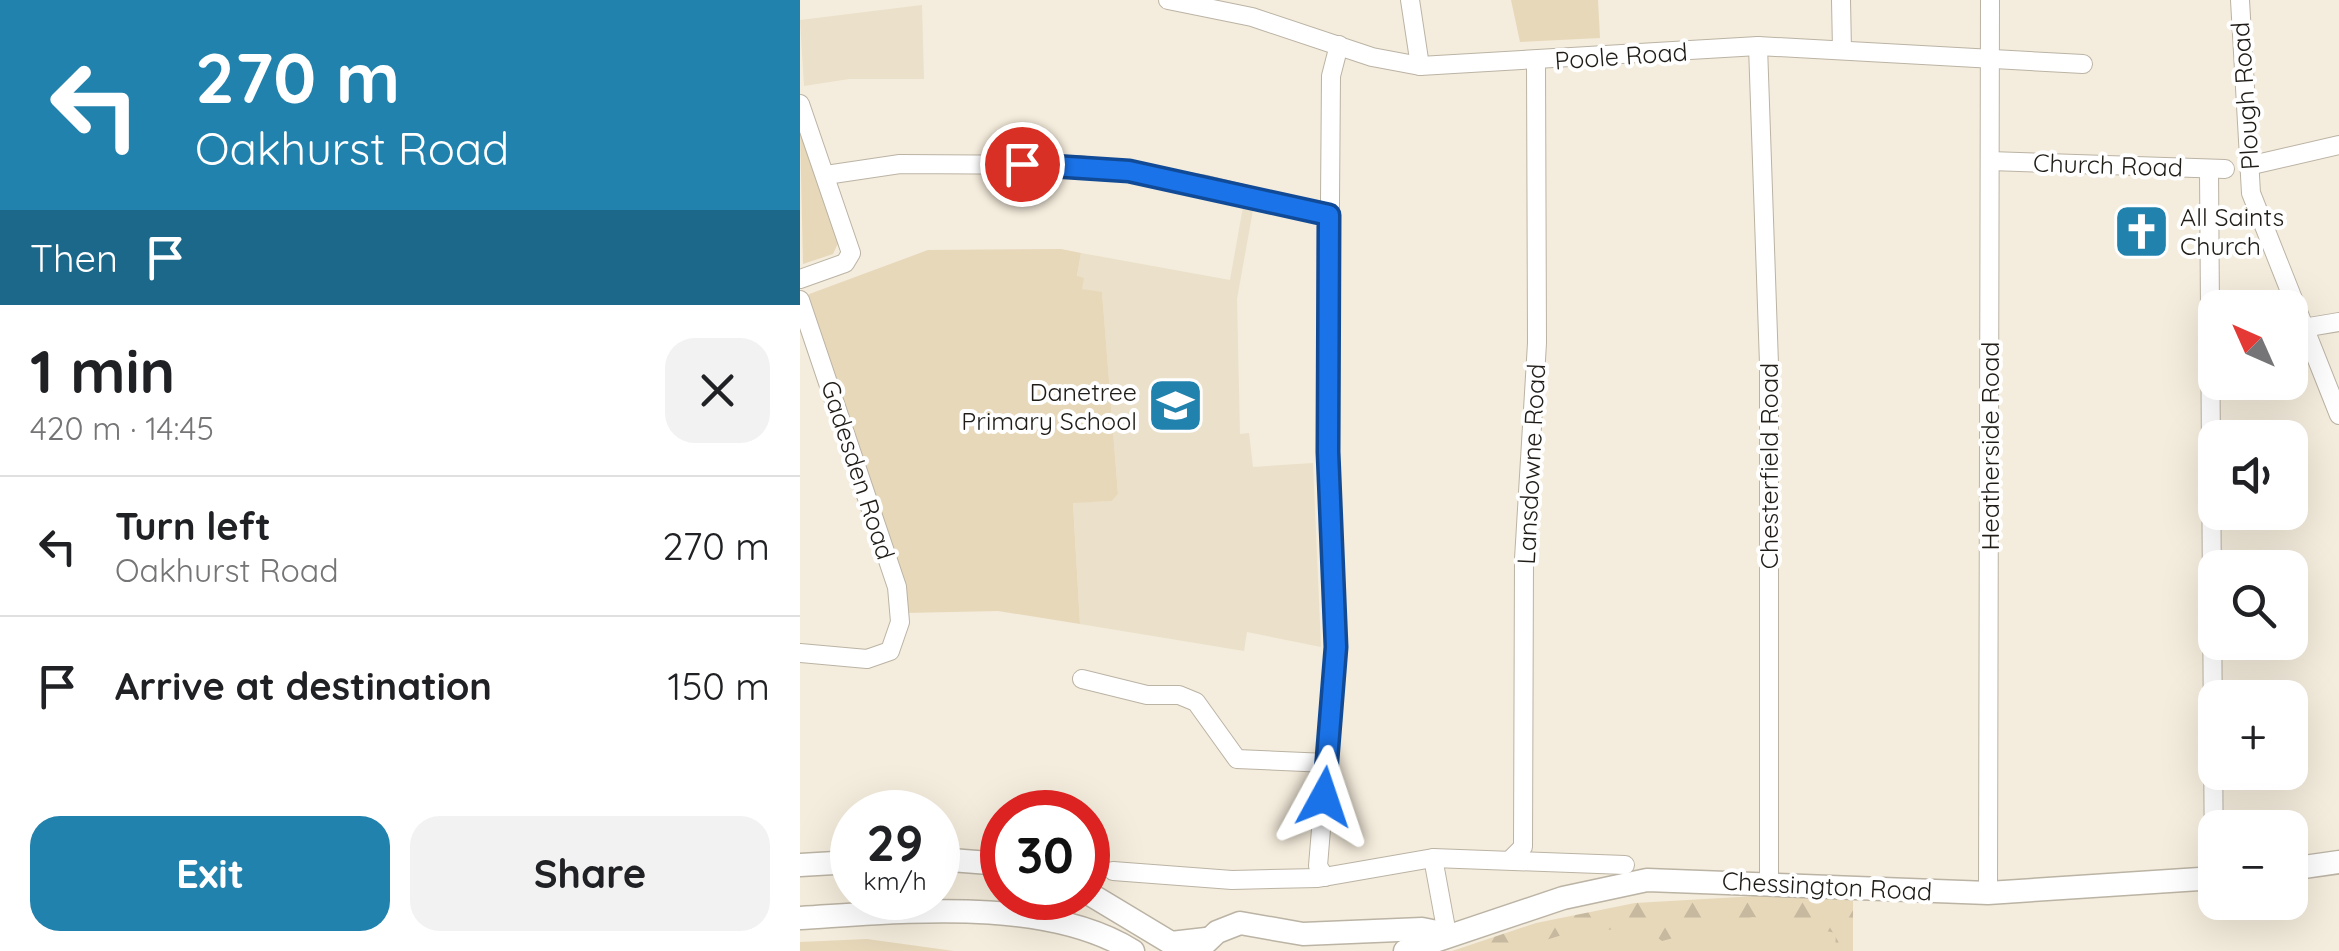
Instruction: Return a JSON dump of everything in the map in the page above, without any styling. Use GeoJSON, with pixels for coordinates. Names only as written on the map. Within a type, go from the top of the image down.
{"type":"FeatureCollection","features":[{"type":"Feature","properties":{"kind":"main road"},"geometry":{"type":"LineString","coordinates":[[2308,866],[2339,862]]}},
{"type":"Feature","properties":{"kind":"main road"},"geometry":{"type":"LineString","coordinates":[[800,866],[830,864]]}},
{"type":"Feature","properties":{"kind":"main road","name":"Chessington Road"},"geometry":{"type":"LineString","coordinates":[[1405,951],[1424,948],[1446,934],[1633,882],[1701,880],[1988,892],[2198,879]]}},
{"type":"Feature","properties":{"kind":"main road","name":"Chessington Road"},"geometry":{"type":"LineString","coordinates":[[1110,906],[1172,943],[1202,945],[1240,923],[1277,931],[1359,933],[1422,929],[1446,934]]}},
{"type":"Feature","properties":{"kind":"main road"},"geometry":{"type":"LineString","coordinates":[[800,918],[931,914],[1039,918],[1107,935],[1134,951]]}},
{"type":"Feature","properties":{"kind":"main road"},"geometry":{"type":"LineString","coordinates":[[1277,931],[1297,951]]}},
{"type":"Feature","properties":{"kind":"street","name":"Poole Road"},"geometry":{"type":"LineString","coordinates":[[1168,0],[1252,18],[1420,66],[1536,63],[1758,46],[2083,64]]}},
{"type":"Feature","properties":{"kind":"street"},"geometry":{"type":"LineString","coordinates":[[1410,0],[1420,66]]}},
{"type":"Feature","properties":{"kind":"street"},"geometry":{"type":"LineString","coordinates":[[1841,0],[1842,50]]}},
{"type":"Feature","properties":{"kind":"street","name":"Heatherside Road"},"geometry":{"type":"LineString","coordinates":[[1988,892],[1990,0]]}},
{"type":"Feature","properties":{"kind":"street","name":"Plough Road"},"geometry":{"type":"LineString","coordinates":[[2240,0],[2248,166],[2260,218],[2289,290]]}},
{"type":"Feature","properties":{"kind":"street"},"geometry":{"type":"LineString","coordinates":[[1326,877],[1318,866],[1336,647],[1328,452],[1329,215],[1331,76],[1339,44]]}},
{"type":"Feature","properties":{"kind":"street","name":"Chesterfield Road"},"geometry":{"type":"LineString","coordinates":[[1758,46],[1769,364],[1768,885]]}},
{"type":"Feature","properties":{"kind":"street","name":"Lansdowne Road"},"geometry":{"type":"LineString","coordinates":[[1510,860],[1524,847],[1524,559],[1538,344],[1536,63]]}},
{"type":"Feature","properties":{"kind":"street"},"geometry":{"type":"LineString","coordinates":[[800,104],[850,253],[845,263],[800,279]]}},
{"type":"Feature","properties":{"kind":"street"},"geometry":{"type":"LineString","coordinates":[[2248,166],[2339,145]]}},
{"type":"Feature","properties":{"kind":"street","name":"Church Road"},"geometry":{"type":"LineString","coordinates":[[1990,161],[2217,170],[2214,810]]}},
{"type":"Feature","properties":{"kind":"street"},"geometry":{"type":"LineString","coordinates":[[826,175],[900,164],[1078,166],[1206,185],[1329,215]]}},
{"type":"Feature","properties":{"kind":"street","name":"Gadesden Road"},"geometry":{"type":"LineString","coordinates":[[800,300],[897,586],[900,622],[890,652],[867,659],[800,653]]}},
{"type":"Feature","properties":{"kind":"street"},"geometry":{"type":"LineString","coordinates":[[2308,327],[2339,322]]}},
{"type":"Feature","properties":{"kind":"street","name":"Plough Road"},"geometry":{"type":"LineString","coordinates":[[2308,338],[2339,415]]}},
{"type":"Feature","properties":{"kind":"street"},"geometry":{"type":"LineString","coordinates":[[1082,679],[1147,695],[1178,695],[1196,702],[1237,759],[1327,763]]}},
{"type":"Feature","properties":{"kind":"street"},"geometry":{"type":"LineString","coordinates":[[1433,858],[1446,934]]}},
{"type":"Feature","properties":{"kind":"street"},"geometry":{"type":"LineString","coordinates":[[1112,872],[1232,880],[1326,877],[1433,858],[1624,865]]}},
{"type":"Feature","properties":{"kind":"shaded area"},"geometry":{"type":"Polygon","coordinates":[[[922,5],[924,79],[849,79],[804,86],[800,20],[922,5]]]}},
{"type":"Feature","properties":{"kind":"shaded area","name":"Danetree Primary School"},"geometry":{"type":"Polygon","coordinates":[[[1243,207],[1253,210],[1237,299],[1240,434],[1249,433],[1253,467],[1313,463],[1321,647],[1247,632],[1244,651],[1080,624],[1073,502],[1112,501],[1118,494],[1102,293],[1082,289],[1077,277],[1081,253],[1230,280],[1243,207]]]}},
{"type":"Feature","properties":{"kind":"green space"},"geometry":{"type":"Polygon","coordinates":[[[1511,0],[1598,0],[1600,38],[1520,42],[1511,0]]]}},
{"type":"Feature","properties":{"kind":"green space"},"geometry":{"type":"Polygon","coordinates":[[[800,129],[839,241],[833,254],[803,264],[800,129]]]}},
{"type":"Feature","properties":{"kind":"green space"},"geometry":{"type":"Polygon","coordinates":[[[1061,249],[1081,253],[1077,276],[1084,278],[1082,289],[1102,292],[1118,494],[1112,501],[1073,503],[1080,624],[998,611],[904,613],[804,296],[928,250],[1061,249]]]}},
{"type":"Feature","properties":{"kind":"green space"},"geometry":{"type":"Polygon","coordinates":[[[1757,896],[1853,900],[1853,951],[1472,951],[1757,896]]]}},
{"type":"Feature","properties":{"kind":"green space"},"geometry":{"type":"Polygon","coordinates":[[[1757,896],[1853,900],[1853,951],[1835,951],[1836,933],[1753,917],[1662,941],[1642,926],[1562,935],[1510,951],[1452,951],[1536,923],[1635,903],[1757,896]]]}},
{"type":"Feature","properties":{"kind":"green space"},"geometry":{"type":"Polygon","coordinates":[[[867,939],[954,951],[800,951],[800,942],[867,939]]]}},
{"type":"Feature","properties":{"kind":"place","name":"All Saints Church"},"geometry":{"type":"Point","coordinates":[2141,231]}},
{"type":"Feature","properties":{"kind":"place","name":"Danetree Primary School"},"geometry":{"type":"Point","coordinates":[1176,406]}},
{"type":"Feature","properties":{"kind":"route"},"geometry":{"type":"LineString","coordinates":[[1022,164],[1129,171],[1329,215],[1328,452],[1336,647],[1324,797]]}}]}
